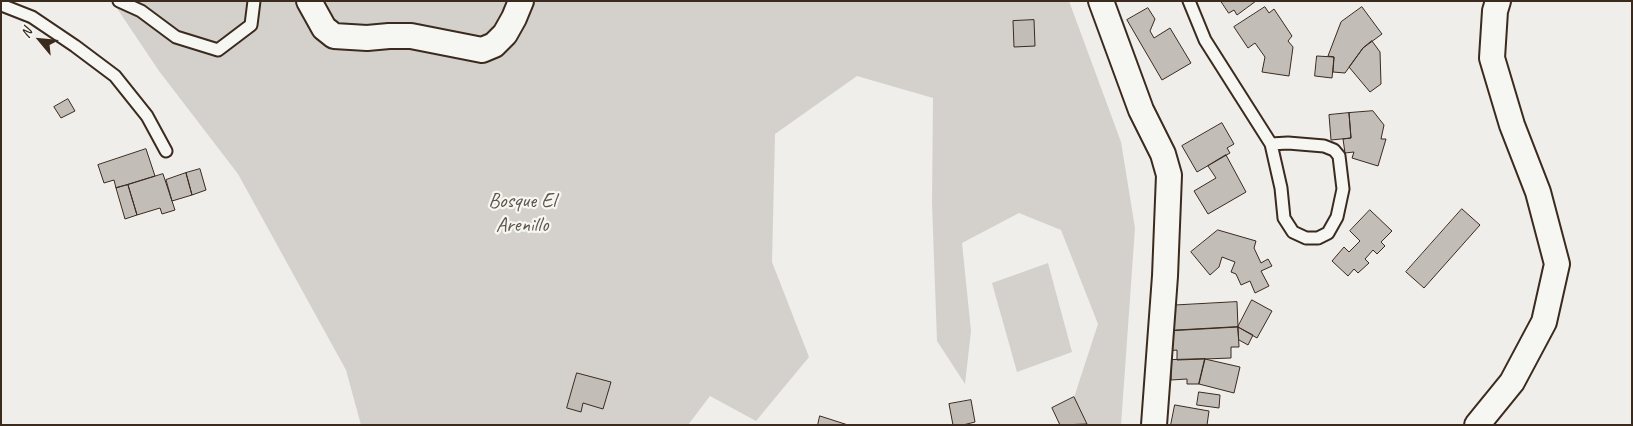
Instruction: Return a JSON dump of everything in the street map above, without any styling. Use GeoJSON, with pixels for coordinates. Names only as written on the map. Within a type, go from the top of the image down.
{"type":"FeatureCollection","features":[{"type":"Feature","properties":{"kind":"street"},"geometry":{"type":"LineString","coordinates":[[309,1],[324,28],[334,36],[367,38],[411,36],[482,50],[494,45],[505,34],[521,1]]}},
{"type":"Feature","properties":{"kind":"street"},"geometry":{"type":"LineString","coordinates":[[1102,1],[1141,110],[1163,154],[1169,175],[1165,276],[1154,425]]}},
{"type":"Feature","properties":{"kind":"street"},"geometry":{"type":"LineString","coordinates":[[1477,425],[1512,382],[1544,322],[1557,264],[1538,192],[1512,125],[1492,58],[1495,11],[1498,1]]}},
{"type":"Feature","properties":{"kind":"lane"},"geometry":{"type":"LineString","coordinates":[[2,1],[4,6],[32,17],[54,31],[115,76],[147,116],[166,151]]}},
{"type":"Feature","properties":{"kind":"lane"},"geometry":{"type":"LineString","coordinates":[[119,1],[142,11],[176,38],[218,50],[250,25],[254,1]]}},
{"type":"Feature","properties":{"kind":"lane"},"geometry":{"type":"LineString","coordinates":[[1189,1],[1205,40],[1271,144],[1281,188],[1284,218],[1293,232],[1306,238],[1318,238],[1328,233],[1337,217],[1343,189],[1339,156],[1334,150],[1324,146],[1288,143],[1271,144]]}},
{"type":"Feature","properties":{"kind":"green space","name":"Bosque El Arenillo"},"geometry":{"type":"Polygon","coordinates":[[[112,1],[1069,1],[1121,142],[1135,228],[1121,425],[1065,425],[1098,324],[1061,230],[1019,213],[962,243],[971,331],[965,384],[937,341],[932,203],[933,98],[857,76],[775,134],[772,262],[809,357],[756,421],[710,396],[688,425],[361,425],[346,370],[238,174],[159,71],[112,1]]]}},
{"type":"Feature","properties":{"kind":"green space"},"geometry":{"type":"Polygon","coordinates":[[[1048,263],[1072,352],[1017,372],[992,283],[1048,263]]]}},
{"type":"Feature","properties":{"kind":"building"},"geometry":{"type":"Polygon","coordinates":[[[1221,1],[1256,1],[1237,15],[1234,10],[1229,13],[1221,1]]]}},
{"type":"Feature","properties":{"kind":"building"},"geometry":{"type":"Polygon","coordinates":[[[1265,7],[1269,13],[1274,9],[1292,36],[1288,41],[1293,47],[1289,76],[1262,72],[1265,57],[1255,43],[1248,48],[1234,27],[1265,7]]]}},
{"type":"Feature","properties":{"kind":"building"},"geometry":{"type":"Polygon","coordinates":[[[1362,7],[1382,34],[1363,48],[1345,73],[1333,72],[1334,57],[1328,56],[1341,22],[1362,7]]]}},
{"type":"Feature","properties":{"kind":"building"},"geometry":{"type":"Polygon","coordinates":[[[1148,8],[1155,19],[1150,31],[1154,38],[1170,28],[1191,63],[1162,80],[1127,20],[1148,8]]]}},
{"type":"Feature","properties":{"kind":"building"},"geometry":{"type":"Polygon","coordinates":[[[1034,20],[1035,46],[1014,47],[1013,21],[1034,20]]]}},
{"type":"Feature","properties":{"kind":"building"},"geometry":{"type":"Polygon","coordinates":[[[1372,41],[1380,52],[1381,84],[1370,92],[1349,67],[1363,48],[1372,41]]]}},
{"type":"Feature","properties":{"kind":"building"},"geometry":{"type":"Polygon","coordinates":[[[1317,56],[1334,57],[1332,78],[1315,76],[1317,56]]]}},
{"type":"Feature","properties":{"kind":"building"},"geometry":{"type":"Polygon","coordinates":[[[68,99],[75,111],[61,118],[54,107],[68,99]]]}},
{"type":"Feature","properties":{"kind":"building"},"geometry":{"type":"Polygon","coordinates":[[[1373,111],[1384,125],[1381,139],[1386,139],[1378,166],[1352,158],[1354,152],[1345,153],[1343,139],[1351,138],[1349,113],[1373,111]]]}},
{"type":"Feature","properties":{"kind":"building"},"geometry":{"type":"Polygon","coordinates":[[[1349,113],[1351,138],[1331,140],[1329,115],[1349,113]]]}},
{"type":"Feature","properties":{"kind":"building"},"geometry":{"type":"Polygon","coordinates":[[[1222,123],[1234,144],[1227,148],[1230,153],[1197,172],[1182,146],[1222,123]]]}},
{"type":"Feature","properties":{"kind":"building"},"geometry":{"type":"Polygon","coordinates":[[[146,149],[155,176],[116,188],[114,180],[104,183],[98,165],[146,149]]]}},
{"type":"Feature","properties":{"kind":"building"},"geometry":{"type":"Polygon","coordinates":[[[1226,155],[1246,192],[1208,214],[1194,191],[1216,178],[1208,166],[1226,155]]]}},
{"type":"Feature","properties":{"kind":"building"},"geometry":{"type":"Polygon","coordinates":[[[200,169],[206,190],[192,195],[186,173],[200,169]]]}},
{"type":"Feature","properties":{"kind":"building"},"geometry":{"type":"Polygon","coordinates":[[[186,173],[192,195],[172,201],[166,180],[186,173]]]}},
{"type":"Feature","properties":{"kind":"building"},"geometry":{"type":"Polygon","coordinates":[[[163,174],[175,210],[162,214],[160,208],[137,215],[128,185],[163,174]]]}},
{"type":"Feature","properties":{"kind":"building"},"geometry":{"type":"Polygon","coordinates":[[[128,185],[137,215],[125,219],[116,188],[128,185]]]}},
{"type":"Feature","properties":{"kind":"building"},"geometry":{"type":"Polygon","coordinates":[[[1462,209],[1480,225],[1424,288],[1406,272],[1462,209]]]}},
{"type":"Feature","properties":{"kind":"building"},"geometry":{"type":"Polygon","coordinates":[[[1370,210],[1392,231],[1381,242],[1385,246],[1377,254],[1373,250],[1365,259],[1369,263],[1358,273],[1354,269],[1348,276],[1332,261],[1344,247],[1349,252],[1360,241],[1350,231],[1370,210]]]}},
{"type":"Feature","properties":{"kind":"building"},"geometry":{"type":"Polygon","coordinates":[[[1218,230],[1256,241],[1254,248],[1261,263],[1268,259],[1272,266],[1261,271],[1269,286],[1255,293],[1250,281],[1241,285],[1236,274],[1231,272],[1235,262],[1222,257],[1219,267],[1210,275],[1191,252],[1218,230]]]}},
{"type":"Feature","properties":{"kind":"building"},"geometry":{"type":"Polygon","coordinates":[[[1252,300],[1272,311],[1257,338],[1238,327],[1252,300]]]}},
{"type":"Feature","properties":{"kind":"building"},"geometry":{"type":"Polygon","coordinates":[[[1237,302],[1238,327],[1166,331],[1164,306],[1237,302]]]}},
{"type":"Feature","properties":{"kind":"building"},"geometry":{"type":"Polygon","coordinates":[[[1238,327],[1239,347],[1231,347],[1231,358],[1177,360],[1177,350],[1167,351],[1166,331],[1238,327]]]}},
{"type":"Feature","properties":{"kind":"building"},"geometry":{"type":"Polygon","coordinates":[[[1238,327],[1253,335],[1248,345],[1239,340],[1238,327]]]}},
{"type":"Feature","properties":{"kind":"building"},"geometry":{"type":"Polygon","coordinates":[[[1205,359],[1199,384],[1187,384],[1187,379],[1171,380],[1171,360],[1205,359]]]}},
{"type":"Feature","properties":{"kind":"building"},"geometry":{"type":"Polygon","coordinates":[[[1205,359],[1240,367],[1234,393],[1199,384],[1205,359]]]}},
{"type":"Feature","properties":{"kind":"building"},"geometry":{"type":"Polygon","coordinates":[[[577,373],[611,382],[603,409],[583,403],[581,412],[567,408],[577,373]]]}},
{"type":"Feature","properties":{"kind":"building"},"geometry":{"type":"Polygon","coordinates":[[[1199,392],[1220,395],[1219,408],[1197,405],[1199,392]]]}},
{"type":"Feature","properties":{"kind":"building"},"geometry":{"type":"Polygon","coordinates":[[[1074,397],[1087,424],[1060,425],[1052,408],[1074,397]]]}},
{"type":"Feature","properties":{"kind":"building"},"geometry":{"type":"Polygon","coordinates":[[[971,400],[975,422],[953,425],[949,404],[971,400]]]}},
{"type":"Feature","properties":{"kind":"building"},"geometry":{"type":"Polygon","coordinates":[[[1175,405],[1209,411],[1207,425],[1171,425],[1175,405]]]}},
{"type":"Feature","properties":{"kind":"building"},"geometry":{"type":"Polygon","coordinates":[[[820,416],[848,425],[818,425],[820,416]]]}}]}
